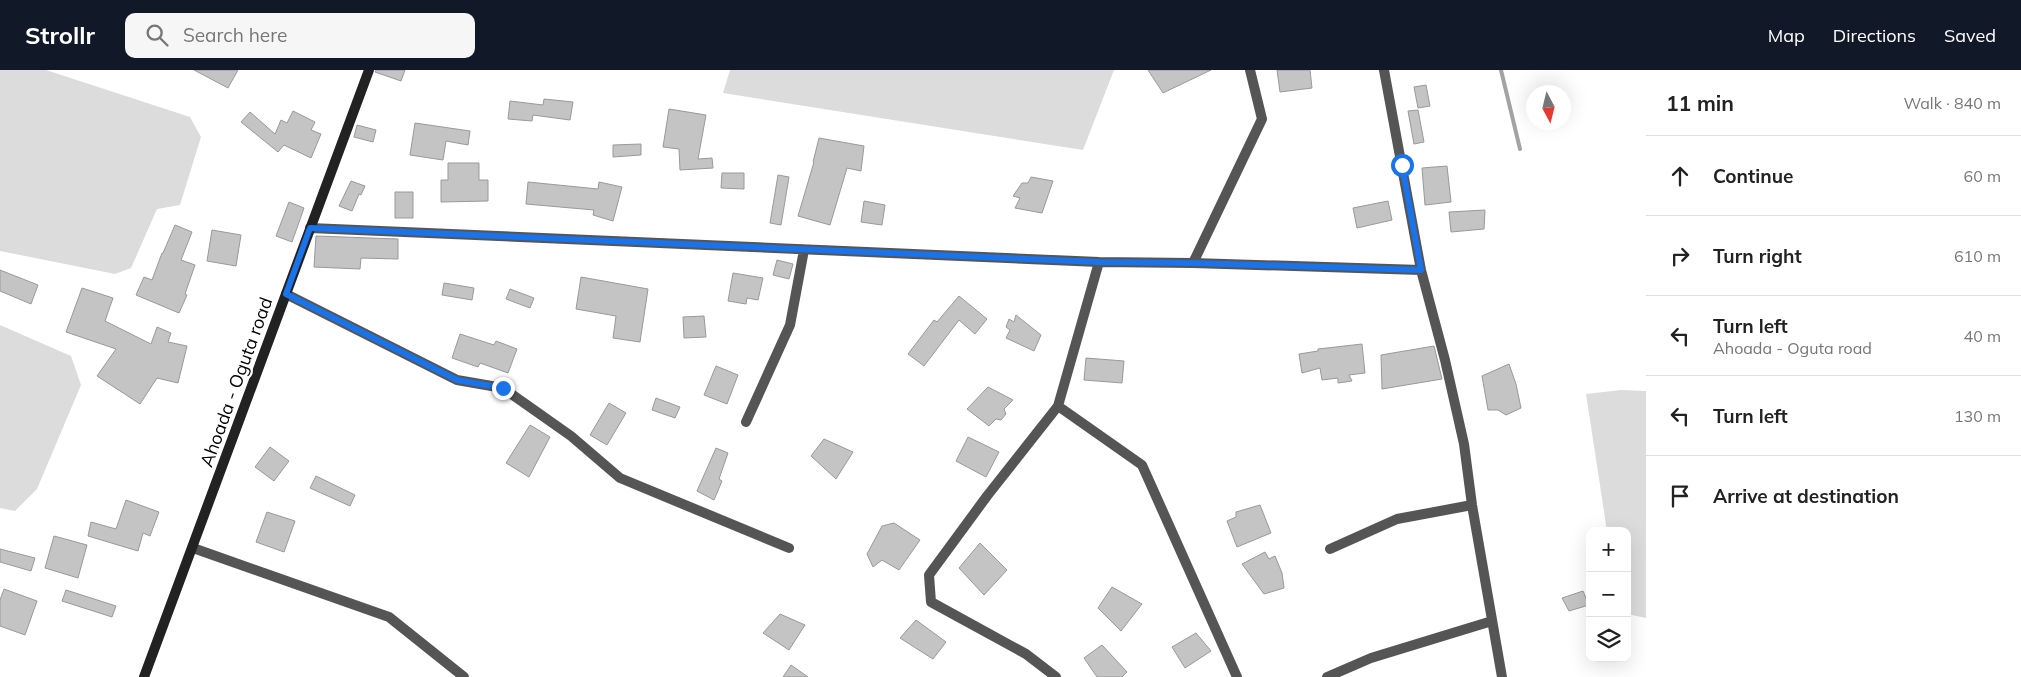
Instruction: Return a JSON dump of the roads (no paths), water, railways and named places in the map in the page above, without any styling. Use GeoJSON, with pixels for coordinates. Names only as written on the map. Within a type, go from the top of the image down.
{"type":"FeatureCollection","features":[{"type":"Feature","properties":{"kind":"main road","name":"Ahoada - Oguta road"},"geometry":{"type":"LineString","coordinates":[[144,677],[369,70]]}},
{"type":"Feature","properties":{"kind":"street"},"geometry":{"type":"LineString","coordinates":[[1193,263],[1262,119],[1250,70]]}},
{"type":"Feature","properties":{"kind":"street"},"geometry":{"type":"LineString","coordinates":[[1384,70],[1421,270],[1445,360],[1464,444],[1472,505],[1502,677]]}},
{"type":"Feature","properties":{"kind":"street"},"geometry":{"type":"LineString","coordinates":[[310,228],[1099,262],[1421,270]]}},
{"type":"Feature","properties":{"kind":"street"},"geometry":{"type":"LineString","coordinates":[[746,422],[790,325],[804,250]]}},
{"type":"Feature","properties":{"kind":"street"},"geometry":{"type":"LineString","coordinates":[[1056,677],[1026,654],[931,602],[929,575],[987,496],[1058,406],[1099,262]]}},
{"type":"Feature","properties":{"kind":"street"},"geometry":{"type":"LineString","coordinates":[[286,294],[457,380],[503,388],[571,436],[620,478],[789,548]]}},
{"type":"Feature","properties":{"kind":"street"},"geometry":{"type":"LineString","coordinates":[[1058,406],[1142,465],[1237,677]]}},
{"type":"Feature","properties":{"kind":"street"},"geometry":{"type":"LineString","coordinates":[[1330,549],[1396,519],[1472,505]]}},
{"type":"Feature","properties":{"kind":"street"},"geometry":{"type":"LineString","coordinates":[[193,548],[388,617],[464,677]]}},
{"type":"Feature","properties":{"kind":"street"},"geometry":{"type":"LineString","coordinates":[[1327,677],[1371,658],[1492,621]]}},
{"type":"Feature","properties":{"kind":"waterway"},"geometry":{"type":"LineString","coordinates":[[1501,70],[1520,149]]}}]}
